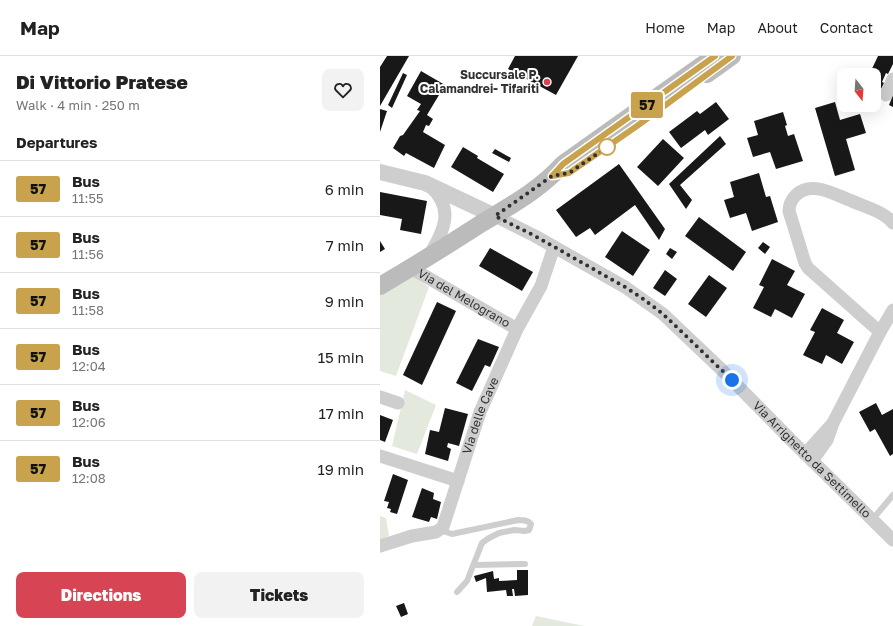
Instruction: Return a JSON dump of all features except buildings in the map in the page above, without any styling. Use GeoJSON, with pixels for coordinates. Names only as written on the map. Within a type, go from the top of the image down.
{"type":"FeatureCollection","features":[{"type":"Feature","properties":{"kind":"main road"},"geometry":{"type":"LineString","coordinates":[[380,286],[495,216],[552,176],[563,164],[715,56]]}},
{"type":"Feature","properties":{"kind":"main road"},"geometry":{"type":"LineString","coordinates":[[552,176],[569,173],[732,56]]}},
{"type":"Feature","properties":{"kind":"street"},"geometry":{"type":"LineString","coordinates":[[886,95],[893,79]]}},
{"type":"Feature","properties":{"kind":"street"},"geometry":{"type":"LineString","coordinates":[[380,172],[420,181],[495,216]]}},
{"type":"Feature","properties":{"kind":"street"},"geometry":{"type":"LineString","coordinates":[[428,257],[443,229],[445,217],[441,200],[429,185]]}},
{"type":"Feature","properties":{"kind":"street"},"geometry":{"type":"LineString","coordinates":[[880,332],[808,268],[800,248],[789,211],[789,206],[792,198],[799,192],[807,188],[818,188],[880,213],[890,219],[893,223]]}},
{"type":"Feature","properties":{"kind":"street","name":"Via Arrighetto da Settimello"},"geometry":{"type":"LineString","coordinates":[[495,216],[625,287],[663,314],[722,370],[893,540]]}},
{"type":"Feature","properties":{"kind":"street","name":"Via delle Cave"},"geometry":{"type":"LineString","coordinates":[[440,530],[445,522],[480,412],[517,329],[541,286],[554,247]]}},
{"type":"Feature","properties":{"kind":"street","name":"Via del Melograno"},"geometry":{"type":"LineString","coordinates":[[411,268],[517,329]]}},
{"type":"Feature","properties":{"kind":"street"},"geometry":{"type":"LineString","coordinates":[[809,458],[833,423],[893,310]]}},
{"type":"Feature","properties":{"kind":"street"},"geometry":{"type":"LineString","coordinates":[[380,397],[398,403]]}},
{"type":"Feature","properties":{"kind":"street"},"geometry":{"type":"LineString","coordinates":[[380,456],[458,481]]}},
{"type":"Feature","properties":{"kind":"street"},"geometry":{"type":"LineString","coordinates":[[380,546],[412,536],[440,530]]}},
{"type":"Feature","properties":{"kind":"lane"},"geometry":{"type":"LineString","coordinates":[[872,520],[893,495]]}},
{"type":"Feature","properties":{"kind":"lane"},"geometry":{"type":"LineString","coordinates":[[440,530],[452,534],[518,520],[530,522],[529,530],[508,531],[489,538],[482,543],[467,581],[457,592]]}},
{"type":"Feature","properties":{"kind":"lane"},"geometry":{"type":"LineString","coordinates":[[474,565],[525,564]]}},
{"type":"Feature","properties":{"kind":"shaded area"},"geometry":{"type":"Polygon","coordinates":[[[411,274],[429,287],[396,376],[380,371],[380,293],[411,274]]]}},
{"type":"Feature","properties":{"kind":"shaded area"},"geometry":{"type":"Polygon","coordinates":[[[405,390],[436,405],[417,454],[392,446],[405,390]]]}},
{"type":"Feature","properties":{"kind":"shaded area"},"geometry":{"type":"Polygon","coordinates":[[[380,516],[386,518],[389,536],[380,540],[380,516]]]}},
{"type":"Feature","properties":{"kind":"shaded area"},"geometry":{"type":"Polygon","coordinates":[[[536,616],[584,626],[532,626],[536,616]]]}},
{"type":"Feature","properties":{"kind":"bus line","name":"57"},"geometry":{"type":"LineString","coordinates":[[715,56],[563,164],[552,176],[569,173],[637,126],[732,56]]}},
{"type":"Feature","properties":{"kind":"place","name":"Succursale P. Calamandrei- Tifariti"},"geometry":{"type":"Point","coordinates":[547,82]}},
{"type":"Feature","properties":{"kind":"route"},"geometry":{"type":"LineString","coordinates":[[607,147],[569,173],[552,176],[495,216],[535,236],[642,298],[663,314],[732,380]]}}]}
